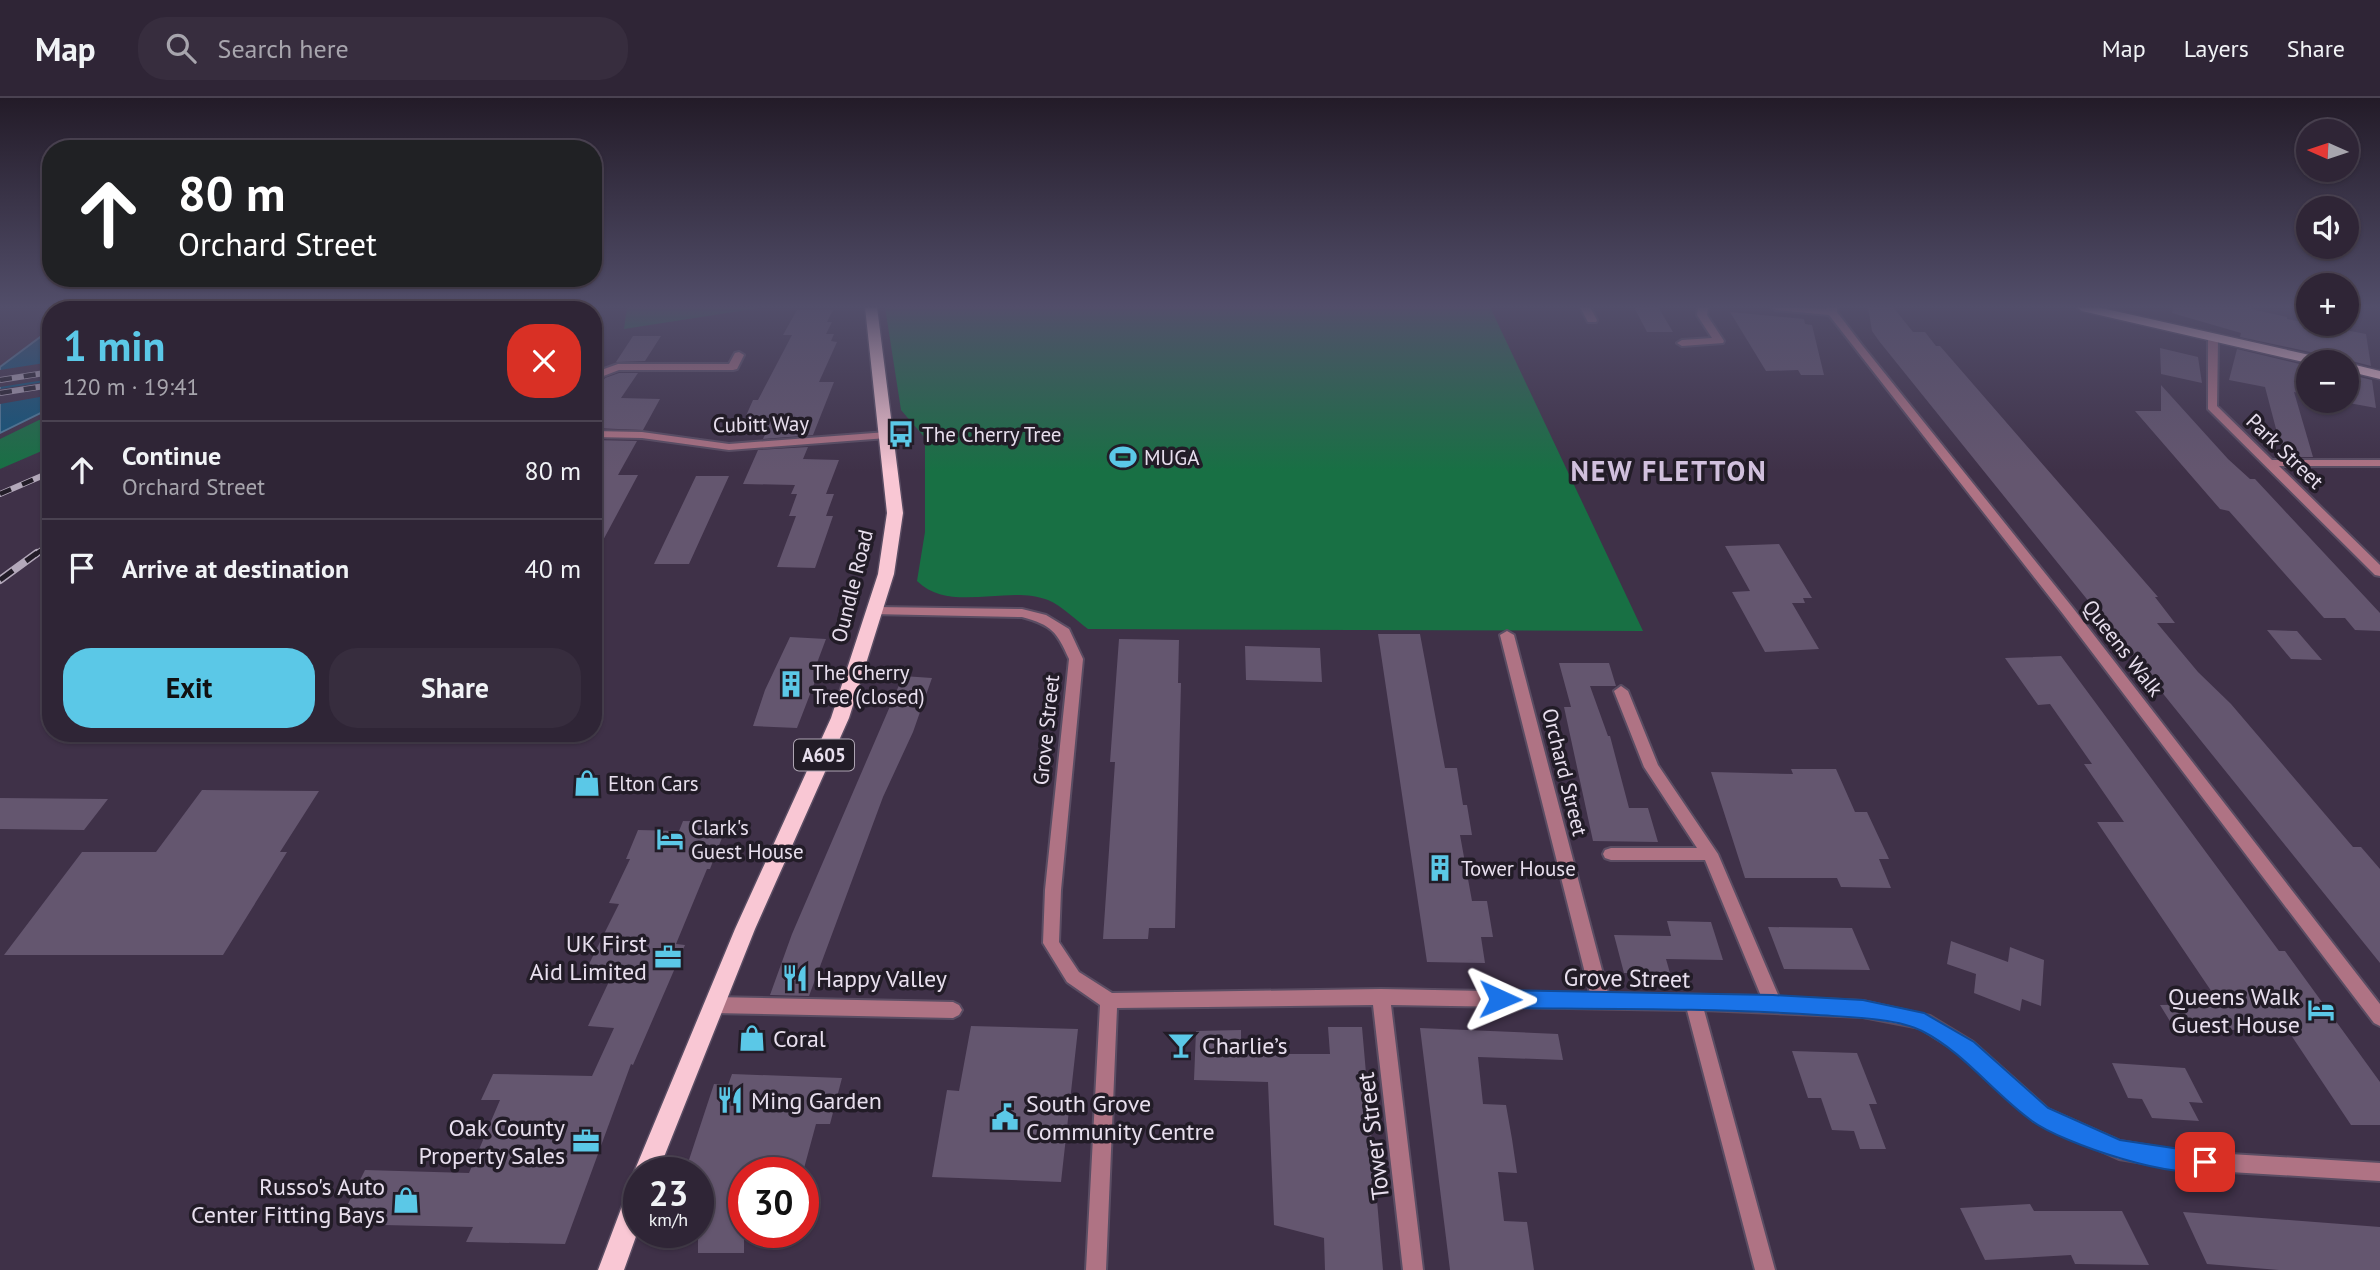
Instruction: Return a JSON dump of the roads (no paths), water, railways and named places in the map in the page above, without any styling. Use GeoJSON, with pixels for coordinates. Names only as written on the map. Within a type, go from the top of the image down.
{"type":"FeatureCollection","features":[{"type":"Feature","properties":{"kind":"main road","name":"Oundle Road"},"geometry":{"type":"LineString","coordinates":[[652,1157],[713,1006],[840,718],[876,611],[895,524],[878,362]]}},
{"type":"Feature","properties":{"kind":"main road"},"geometry":{"type":"LineString","coordinates":[[2359,371],[2380,375]]}},
{"type":"Feature","properties":{"kind":"main road"},"geometry":{"type":"LineString","coordinates":[[611,1270],[623,1237]]}},
{"type":"Feature","properties":{"kind":"street"},"geometry":{"type":"LineString","coordinates":[[602,373],[618,367],[733,367],[736,362]]}},
{"type":"Feature","properties":{"kind":"street","name":"Queens Walk"},"geometry":{"type":"LineString","coordinates":[[1873,362],[2380,1018]]}},
{"type":"Feature","properties":{"kind":"street","name":"Park Street"},"geometry":{"type":"LineString","coordinates":[[2212,362],[2211,407],[2380,572]]}},
{"type":"Feature","properties":{"kind":"street","name":"Cubitt Way"},"geometry":{"type":"LineString","coordinates":[[602,434],[642,435],[729,447],[887,435]]}},
{"type":"Feature","properties":{"kind":"street"},"geometry":{"type":"LineString","coordinates":[[2270,463],[2380,464]]}},
{"type":"Feature","properties":{"kind":"street","name":"Grove Street"},"geometry":{"type":"LineString","coordinates":[[876,611],[1021,612],[1046,619],[1064,632],[1076,659],[1053,890],[1051,943],[1073,976],[1109,1001],[1381,997],[1695,1004],[1773,1003],[1863,1009],[1924,1021],[1966,1048],[2041,1115],[2119,1150],[2180,1160],[2380,1171]]}},
{"type":"Feature","properties":{"kind":"street","name":"Orchard Street"},"geometry":{"type":"LineString","coordinates":[[1507,635],[1601,1002]]}},
{"type":"Feature","properties":{"kind":"street"},"geometry":{"type":"LineString","coordinates":[[1621,691],[1651,767],[1710,853],[1773,1003]]}},
{"type":"Feature","properties":{"kind":"street"},"geometry":{"type":"LineString","coordinates":[[1611,854],[1710,853]]}},
{"type":"Feature","properties":{"kind":"street","name":"Tower Street"},"geometry":{"type":"LineString","coordinates":[[1381,997],[1413,1270]]}},
{"type":"Feature","properties":{"kind":"street"},"geometry":{"type":"LineString","coordinates":[[1096,1270],[1109,1001]]}},
{"type":"Feature","properties":{"kind":"street"},"geometry":{"type":"LineString","coordinates":[[1695,1004],[1765,1270]]}},
{"type":"Feature","properties":{"kind":"street"},"geometry":{"type":"LineString","coordinates":[[713,1006],[953,1010]]}},
{"type":"Feature","properties":{"kind":"water"},"geometry":{"type":"Polygon","coordinates":[[[7,362],[42,362],[42,412],[0,433],[0,367],[7,362]]]}},
{"type":"Feature","properties":{"kind":"railway"},"geometry":{"type":"LineString","coordinates":[[0,380],[42,373]]}},
{"type":"Feature","properties":{"kind":"railway"},"geometry":{"type":"LineString","coordinates":[[0,393],[42,386]]}},
{"type":"Feature","properties":{"kind":"railway"},"geometry":{"type":"LineString","coordinates":[[0,494],[42,476]]}},
{"type":"Feature","properties":{"kind":"railway"},"geometry":{"type":"LineString","coordinates":[[35,555],[42,550]]}},
{"type":"Feature","properties":{"kind":"railway"},"geometry":{"type":"LineString","coordinates":[[0,580],[37,553]]}},
{"type":"Feature","properties":{"kind":"place","name":"The Cherry Tree"},"geometry":{"type":"Point","coordinates":[901,434]}},
{"type":"Feature","properties":{"kind":"place","name":"MUGA"},"geometry":{"type":"Point","coordinates":[1123,457]}},
{"type":"Feature","properties":{"kind":"place","name":"The Cherry Tree (closed)"},"geometry":{"type":"Point","coordinates":[791,684]}},
{"type":"Feature","properties":{"kind":"place","name":"Elton Cars"},"geometry":{"type":"Point","coordinates":[587,783]}},
{"type":"Feature","properties":{"kind":"place","name":"Clark's Guest House"},"geometry":{"type":"Point","coordinates":[670,839]}},
{"type":"Feature","properties":{"kind":"place","name":"Tower House"},"geometry":{"type":"Point","coordinates":[1440,868]}},
{"type":"Feature","properties":{"kind":"place","name":"UK First Aid Limited"},"geometry":{"type":"Point","coordinates":[668,957]}},
{"type":"Feature","properties":{"kind":"place","name":"Happy Valley"},"geometry":{"type":"Point","coordinates":[795,978]}},
{"type":"Feature","properties":{"kind":"place","name":"Queens Walk Guest House"},"geometry":{"type":"Point","coordinates":[2321,1010]}},
{"type":"Feature","properties":{"kind":"place","name":"Coral"},"geometry":{"type":"Point","coordinates":[752,1038]}},
{"type":"Feature","properties":{"kind":"place","name":"Charlie’s"},"geometry":{"type":"Point","coordinates":[1181,1045]}},
{"type":"Feature","properties":{"kind":"place","name":"Ming Garden"},"geometry":{"type":"Point","coordinates":[730,1100]}},
{"type":"Feature","properties":{"kind":"place","name":"South Grove Community Centre"},"geometry":{"type":"Point","coordinates":[1005,1117]}},
{"type":"Feature","properties":{"kind":"place","name":"Oak County Property Sales"},"geometry":{"type":"Point","coordinates":[586,1141]}},
{"type":"Feature","properties":{"kind":"place","name":"Russo's Auto Center Fitting Bays"},"geometry":{"type":"Point","coordinates":[406,1200]}},
{"type":"Feature","properties":{"kind":"district","name":"NEW FLETTON"},"geometry":{"type":"Point","coordinates":[1669,470]}}]}
